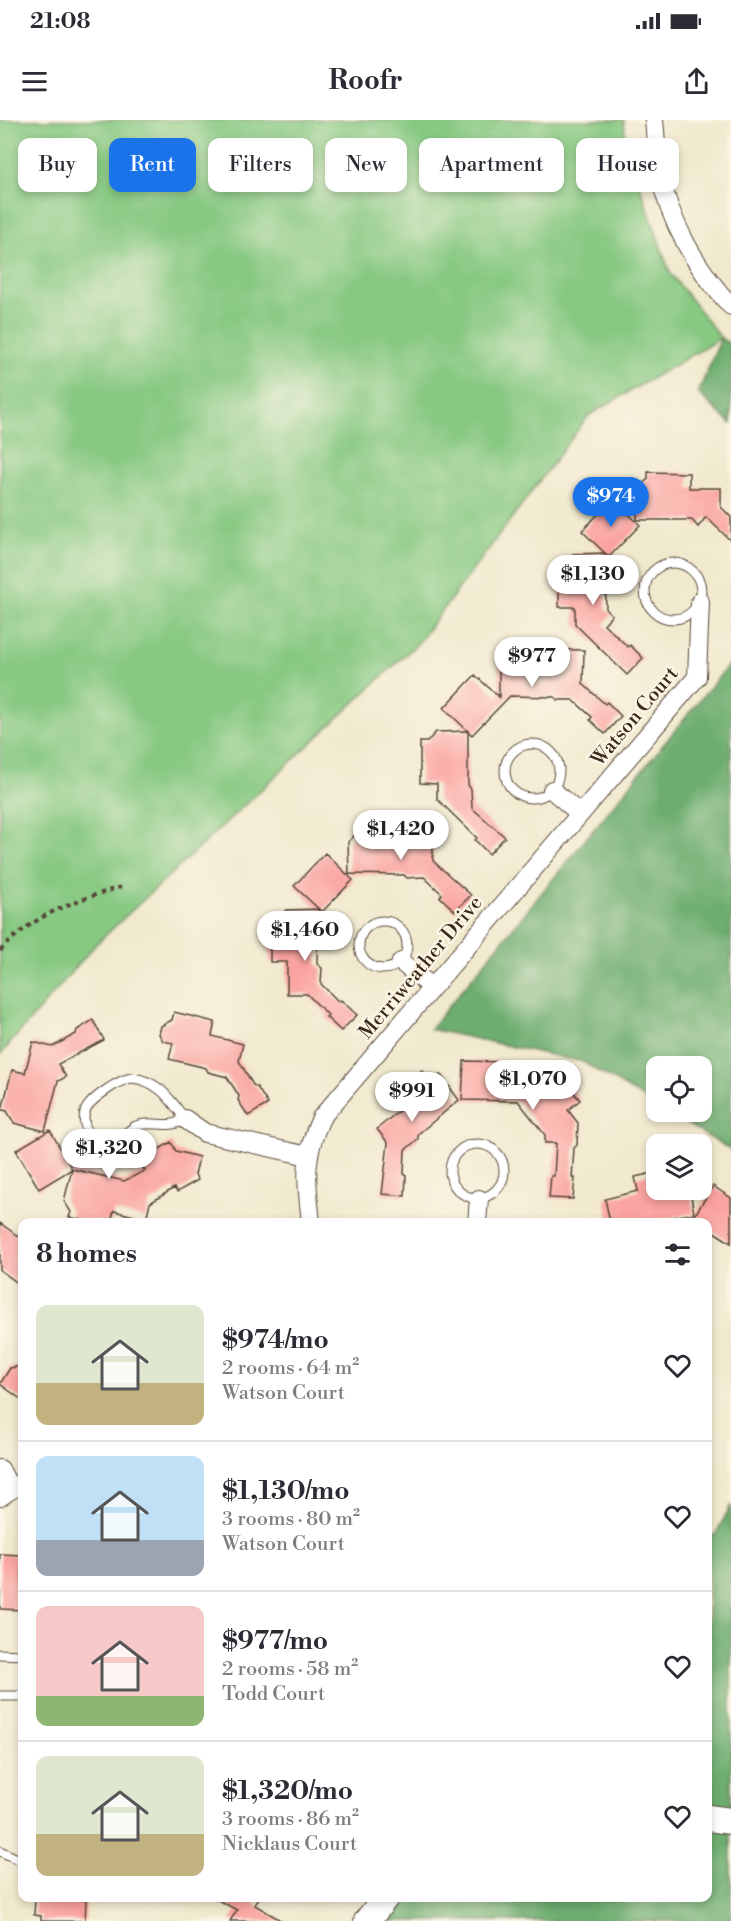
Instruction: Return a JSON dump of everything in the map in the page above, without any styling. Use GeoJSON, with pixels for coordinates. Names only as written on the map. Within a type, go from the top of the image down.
{"type":"FeatureCollection","features":[{"type":"Feature","properties":{"kind":"street"},"geometry":{"type":"LineString","coordinates":[[654,120],[659,171],[671,209],[703,273],[731,306]]}},
{"type":"Feature","properties":{"kind":"street","name":"Watson Court"},"geometry":{"type":"LineString","coordinates":[[580,814],[697,677],[700,602]]}},
{"type":"Feature","properties":{"kind":"street"},"geometry":{"type":"LineString","coordinates":[[552,790],[580,814]]}},
{"type":"Feature","properties":{"kind":"street","name":"Merriweather Drive"},"geometry":{"type":"LineString","coordinates":[[311,1218],[308,1156],[312,1138],[321,1118],[580,814]]}},
{"type":"Feature","properties":{"kind":"street"},"geometry":{"type":"LineString","coordinates":[[401,962],[432,987]]}},
{"type":"Feature","properties":{"kind":"street"},"geometry":{"type":"LineString","coordinates":[[185,1119],[205,1133],[308,1156]]}},
{"type":"Feature","properties":{"kind":"street"},"geometry":{"type":"LineString","coordinates":[[477,1218],[479,1198]]}},
{"type":"Feature","properties":{"kind":"street"},"geometry":{"type":"LineString","coordinates":[[0,1469],[11,1490]]}},
{"type":"Feature","properties":{"kind":"street"},"geometry":{"type":"LineString","coordinates":[[712,1819],[731,1821]]}},
{"type":"Feature","properties":{"kind":"street"},"geometry":{"type":"LineString","coordinates":[[368,1921],[383,1902]]}},
{"type":"Feature","properties":{"kind":"lane","name":"Watson Court"},"geometry":{"type":"LineString","coordinates":[[668,563],[681,564],[698,578],[701,586],[700,602],[687,615],[674,619],[657,615],[650,609],[645,597],[649,575],[656,568],[668,563]]}},
{"type":"Feature","properties":{"kind":"lane"},"geometry":{"type":"LineString","coordinates":[[534,744],[544,747],[554,755],[558,763],[558,780],[552,790],[539,798],[517,794],[508,784],[505,771],[506,762],[513,753],[525,745],[534,744]]}},
{"type":"Feature","properties":{"kind":"lane"},"geometry":{"type":"LineString","coordinates":[[389,921],[404,931],[408,944],[401,962],[391,968],[382,969],[370,965],[363,959],[359,947],[364,930],[372,923],[389,921]]}},
{"type":"Feature","properties":{"kind":"lane"},"geometry":{"type":"LineString","coordinates":[[132,1078],[154,1083],[164,1091],[185,1119],[171,1126],[148,1124],[135,1126],[109,1145],[92,1140],[84,1119],[85,1110],[90,1103],[124,1079],[132,1078]]}},
{"type":"Feature","properties":{"kind":"lane"},"geometry":{"type":"LineString","coordinates":[[478,1144],[488,1146],[495,1152],[501,1159],[504,1172],[495,1192],[487,1197],[479,1198],[461,1194],[452,1185],[450,1176],[450,1167],[458,1151],[478,1144]]}},
{"type":"Feature","properties":{"kind":"lane"},"geometry":{"type":"LineString","coordinates":[[0,1654],[18,1655]]}},
{"type":"Feature","properties":{"kind":"lane"},"geometry":{"type":"LineString","coordinates":[[0,1696],[18,1696]]}},
{"type":"Feature","properties":{"kind":"lane"},"geometry":{"type":"LineString","coordinates":[[0,1851],[18,1859]]}},
{"type":"Feature","properties":{"kind":"path"},"geometry":{"type":"LineString","coordinates":[[0,951],[22,930],[58,908],[79,899],[121,887]]}},
{"type":"Feature","properties":{"kind":"green space"},"geometry":{"type":"Polygon","coordinates":[[[0,120],[624,120],[625,138],[576,138],[576,192],[642,192],[670,273],[721,338],[589,415],[418,643],[96,944],[0,1055],[0,120]]]}},
{"type":"Feature","properties":{"kind":"green space"},"geometry":{"type":"Polygon","coordinates":[[[721,338],[731,345],[731,424],[698,393],[721,338]]]}},
{"type":"Feature","properties":{"kind":"green space"},"geometry":{"type":"Polygon","coordinates":[[[731,662],[731,1150],[712,1139],[712,1134],[704,1134],[683,1122],[712,1122],[712,1056],[646,1056],[646,1099],[583,1062],[430,1029],[731,662]]]}},
{"type":"Feature","properties":{"kind":"green space"},"geometry":{"type":"Polygon","coordinates":[[[731,1505],[731,1921],[367,1921],[388,1902],[712,1902],[712,1535],[715,1535],[731,1505]]]}},
{"type":"Feature","properties":{"kind":"building"},"geometry":{"type":"Polygon","coordinates":[[[648,472],[689,473],[689,488],[721,488],[721,507],[731,517],[731,541],[706,517],[698,527],[692,520],[637,520],[637,489],[648,479],[648,472]]]}},
{"type":"Feature","properties":{"kind":"building"},"geometry":{"type":"Polygon","coordinates":[[[613,499],[640,525],[609,557],[582,531],[613,499]]]}},
{"type":"Feature","properties":{"kind":"building"},"geometry":{"type":"Polygon","coordinates":[[[605,553],[606,609],[612,615],[604,624],[643,658],[627,675],[575,624],[575,607],[559,607],[559,570],[573,554],[605,553]]]}},
{"type":"Feature","properties":{"kind":"building"},"geometry":{"type":"Polygon","coordinates":[[[510,649],[584,650],[583,684],[621,716],[605,734],[590,720],[592,717],[573,700],[558,700],[555,697],[510,696],[472,735],[444,708],[475,675],[499,697],[499,665],[510,654],[510,649]]]}},
{"type":"Feature","properties":{"kind":"building"},"geometry":{"type":"Polygon","coordinates":[[[468,731],[468,785],[471,789],[472,808],[505,837],[489,854],[475,840],[477,838],[437,799],[437,784],[420,783],[420,742],[427,742],[436,732],[468,731]]]}},
{"type":"Feature","properties":{"kind":"building"},"geometry":{"type":"Polygon","coordinates":[[[363,827],[400,827],[400,842],[433,843],[433,861],[471,895],[455,911],[440,897],[442,894],[424,877],[349,874],[348,842],[363,827]]]}},
{"type":"Feature","properties":{"kind":"building"},"geometry":{"type":"Polygon","coordinates":[[[325,853],[353,880],[322,912],[294,886],[325,853]]]}},
{"type":"Feature","properties":{"kind":"building"},"geometry":{"type":"Polygon","coordinates":[[[318,909],[317,964],[322,968],[321,984],[339,1002],[341,1000],[357,1015],[341,1031],[307,994],[287,994],[287,962],[270,962],[270,921],[276,921],[286,910],[318,909]]]}},
{"type":"Feature","properties":{"kind":"building"},"geometry":{"type":"Polygon","coordinates":[[[174,1012],[215,1022],[212,1036],[243,1044],[239,1061],[253,1085],[257,1087],[268,1104],[248,1116],[227,1077],[208,1072],[206,1068],[169,1059],[173,1043],[163,1041],[159,1034],[161,1026],[172,1020],[174,1012]]]}},
{"type":"Feature","properties":{"kind":"building"},"geometry":{"type":"Polygon","coordinates":[[[93,1020],[104,1040],[58,1064],[66,1077],[58,1081],[45,1131],[14,1123],[7,1111],[2,1110],[12,1070],[25,1073],[33,1042],[52,1047],[76,1034],[77,1030],[93,1020]]]}},
{"type":"Feature","properties":{"kind":"building"},"geometry":{"type":"Polygon","coordinates":[[[464,1061],[509,1062],[508,1096],[533,1073],[547,1073],[553,1068],[580,1100],[568,1110],[578,1123],[572,1178],[575,1178],[573,1199],[549,1198],[551,1176],[554,1176],[556,1143],[545,1143],[545,1135],[518,1101],[462,1100],[464,1061]]]}},
{"type":"Feature","properties":{"kind":"building"},"geometry":{"type":"Polygon","coordinates":[[[422,1070],[426,1074],[441,1075],[459,1100],[418,1134],[418,1139],[405,1150],[405,1196],[382,1194],[388,1143],[377,1129],[401,1109],[391,1096],[422,1070]]]}},
{"type":"Feature","properties":{"kind":"building"},"geometry":{"type":"Polygon","coordinates":[[[50,1130],[72,1169],[39,1189],[16,1150],[50,1130]]]}},
{"type":"Feature","properties":{"kind":"building"},"geometry":{"type":"Polygon","coordinates":[[[171,1142],[176,1151],[199,1157],[195,1175],[198,1180],[177,1192],[174,1188],[150,1203],[146,1218],[114,1211],[112,1218],[73,1218],[69,1217],[71,1212],[64,1201],[72,1169],[124,1181],[145,1171],[139,1161],[171,1142]]]}},
{"type":"Feature","properties":{"kind":"building"},"geometry":{"type":"Polygon","coordinates":[[[646,1174],[646,1200],[692,1200],[694,1213],[670,1218],[609,1218],[605,1199],[638,1191],[635,1177],[646,1174]]]}},
{"type":"Feature","properties":{"kind":"building"},"geometry":{"type":"Polygon","coordinates":[[[713,1186],[731,1198],[731,1243],[712,1231],[712,1218],[693,1218],[704,1200],[712,1200],[713,1186]]]}},
{"type":"Feature","properties":{"kind":"building"},"geometry":{"type":"Polygon","coordinates":[[[0,1223],[18,1236],[18,1283],[0,1270],[0,1223]]]}},
{"type":"Feature","properties":{"kind":"building"},"geometry":{"type":"Polygon","coordinates":[[[18,1367],[18,1397],[0,1384],[10,1368],[18,1367]]]}},
{"type":"Feature","properties":{"kind":"building"},"geometry":{"type":"Polygon","coordinates":[[[0,1554],[18,1555],[18,1610],[0,1609],[0,1554]]]}},
{"type":"Feature","properties":{"kind":"building"},"geometry":{"type":"Polygon","coordinates":[[[35,1902],[86,1902],[85,1921],[41,1921],[41,1916],[34,1915],[35,1902]]]}},
{"type":"Feature","properties":{"kind":"building"},"geometry":{"type":"Polygon","coordinates":[[[222,1902],[257,1902],[255,1905],[282,1921],[230,1921],[237,1910],[222,1902]]]}}]}
